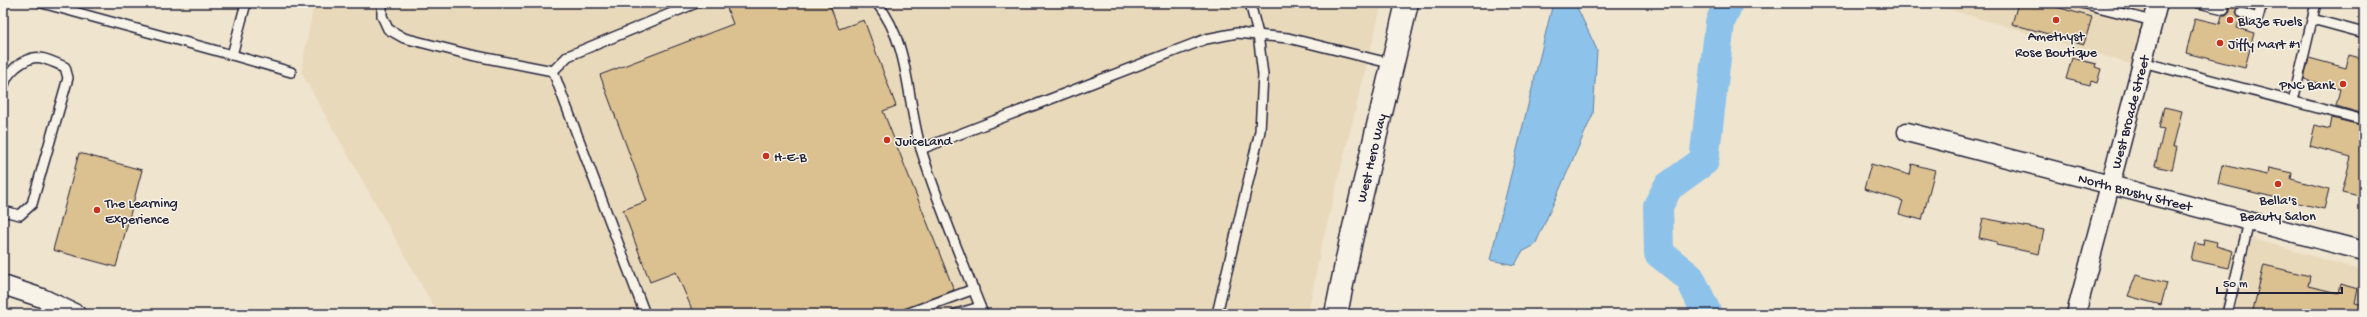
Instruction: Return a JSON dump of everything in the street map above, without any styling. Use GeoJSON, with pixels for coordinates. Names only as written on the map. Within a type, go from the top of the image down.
{"type":"FeatureCollection","features":[{"type":"Feature","properties":{"kind":"main road","name":"West Hero Way"},"geometry":{"type":"LineString","coordinates":[[1336,314],[1407,3]]}},
{"type":"Feature","properties":{"kind":"street","name":"West Broade Street"},"geometry":{"type":"LineString","coordinates":[[2076,314],[2158,3]]}},
{"type":"Feature","properties":{"kind":"street","name":"North Brushy Street"},"geometry":{"type":"LineString","coordinates":[[1906,132],[2364,251]]}},
{"type":"Feature","properties":{"kind":"street"},"geometry":{"type":"LineString","coordinates":[[3,285],[42,298],[76,314]]}},
{"type":"Feature","properties":{"kind":"lane"},"geometry":{"type":"LineString","coordinates":[[42,3],[291,72]]}},
{"type":"Feature","properties":{"kind":"lane"},"geometry":{"type":"LineString","coordinates":[[232,55],[246,3]]}},
{"type":"Feature","properties":{"kind":"lane"},"geometry":{"type":"LineString","coordinates":[[382,3],[382,16],[388,29],[404,38],[471,56],[553,71]]}},
{"type":"Feature","properties":{"kind":"lane"},"geometry":{"type":"LineString","coordinates":[[553,71],[568,56],[696,3]]}},
{"type":"Feature","properties":{"kind":"lane"},"geometry":{"type":"LineString","coordinates":[[877,3],[895,35],[905,64],[921,149],[982,310],[956,314]]}},
{"type":"Feature","properties":{"kind":"lane"},"geometry":{"type":"LineString","coordinates":[[1217,314],[1260,131],[1263,74],[1258,34],[1250,3]]}},
{"type":"Feature","properties":{"kind":"lane"},"geometry":{"type":"LineString","coordinates":[[2082,3],[2112,7],[2153,22]]}},
{"type":"Feature","properties":{"kind":"lane"},"geometry":{"type":"LineString","coordinates":[[2199,3],[2218,6]]}},
{"type":"Feature","properties":{"kind":"lane"},"geometry":{"type":"LineString","coordinates":[[2242,13],[2258,18],[2262,3]]}},
{"type":"Feature","properties":{"kind":"lane"},"geometry":{"type":"LineString","coordinates":[[2293,102],[2316,3]]}},
{"type":"Feature","properties":{"kind":"lane"},"geometry":{"type":"LineString","coordinates":[[2312,19],[2364,33]]}},
{"type":"Feature","properties":{"kind":"lane"},"geometry":{"type":"LineString","coordinates":[[921,149],[1206,39],[1237,33],[1288,38],[1393,64]]}},
{"type":"Feature","properties":{"kind":"lane"},"geometry":{"type":"LineString","coordinates":[[3,88],[4,76],[28,58],[42,58],[65,67],[68,78],[32,204],[20,215],[3,211]]}},
{"type":"Feature","properties":{"kind":"lane"},"geometry":{"type":"LineString","coordinates":[[2142,62],[2364,120]]}},
{"type":"Feature","properties":{"kind":"lane"},"geometry":{"type":"LineString","coordinates":[[553,71],[645,314]]}},
{"type":"Feature","properties":{"kind":"lane"},"geometry":{"type":"LineString","coordinates":[[2228,314],[2249,222]]}},
{"type":"Feature","properties":{"kind":"lane"},"geometry":{"type":"LineString","coordinates":[[906,314],[974,289]]}},
{"type":"Feature","properties":{"kind":"shaded area"},"geometry":{"type":"Polygon","coordinates":[[[314,3],[1382,3],[1320,252],[1308,314],[438,314],[301,72],[314,3]]]}},
{"type":"Feature","properties":{"kind":"shaded area"},"geometry":{"type":"Polygon","coordinates":[[[1927,3],[2158,3],[2141,67],[1927,3]]]}},
{"type":"Feature","properties":{"kind":"shaded area"},"geometry":{"type":"Polygon","coordinates":[[[2239,235],[2364,271],[2364,314],[2219,314],[2239,235]]]}},
{"type":"Feature","properties":{"kind":"water"},"geometry":{"type":"Polygon","coordinates":[[[1553,3],[1575,3],[1597,50],[1593,114],[1535,245],[1522,252],[1515,265],[1490,260],[1553,3]]]}},
{"type":"Feature","properties":{"kind":"building","name":"H-E-B"},"geometry":{"type":"Polygon","coordinates":[[[725,3],[829,3],[839,29],[864,20],[896,106],[883,111],[954,290],[893,314],[694,314],[676,272],[650,282],[623,210],[647,201],[600,75],[733,24],[725,3]]]}},
{"type":"Feature","properties":{"kind":"building"},"geometry":{"type":"Polygon","coordinates":[[[2018,3],[2042,3],[2092,17],[2084,44],[2012,24],[2018,3]]]}},
{"type":"Feature","properties":{"kind":"building","name":"Jiffy Mart #1"},"geometry":{"type":"Polygon","coordinates":[[[2225,3],[2244,3],[2243,7],[2238,8],[2236,12],[2240,19],[2237,28],[2254,33],[2245,68],[2186,53],[2195,18],[2220,24],[2222,15],[2226,15],[2230,11],[2230,7],[2225,3]]]}},
{"type":"Feature","properties":{"kind":"building","name":"PNC Bank"},"geometry":{"type":"Polygon","coordinates":[[[2349,55],[2364,59],[2364,114],[2336,106],[2340,89],[2304,79],[2309,58],[2346,68],[2349,55]]]}},
{"type":"Feature","properties":{"kind":"building"},"geometry":{"type":"Polygon","coordinates":[[[2072,58],[2096,64],[2095,67],[2101,69],[2097,83],[2091,81],[2090,85],[2066,79],[2072,58]]]}},
{"type":"Feature","properties":{"kind":"building"},"geometry":{"type":"Polygon","coordinates":[[[2164,107],[2182,111],[2173,147],[2177,147],[2172,170],[2155,166],[2164,129],[2159,128],[2164,107]]]}},
{"type":"Feature","properties":{"kind":"building"},"geometry":{"type":"Polygon","coordinates":[[[2332,118],[2364,126],[2364,197],[2342,192],[2351,157],[2310,146],[2315,125],[2330,129],[2332,118]]]}},
{"type":"Feature","properties":{"kind":"building","name":"The Learning Experience"},"geometry":{"type":"Polygon","coordinates":[[[79,153],[142,170],[116,267],[53,250],[79,153]]]}},
{"type":"Feature","properties":{"kind":"building"},"geometry":{"type":"Polygon","coordinates":[[[1871,164],[1910,175],[1912,164],[1935,170],[1922,220],[1899,214],[1903,201],[1864,189],[1871,164]]]}},
{"type":"Feature","properties":{"kind":"building"},"geometry":{"type":"Polygon","coordinates":[[[2222,165],[2268,175],[2269,168],[2292,173],[2291,179],[2329,189],[2324,209],[2218,184],[2222,165]]]}},
{"type":"Feature","properties":{"kind":"building"},"geometry":{"type":"Polygon","coordinates":[[[1983,218],[2044,230],[2039,254],[1996,245],[1997,242],[1979,238],[1983,218]]]}},
{"type":"Feature","properties":{"kind":"building"},"geometry":{"type":"Polygon","coordinates":[[[2204,239],[2217,242],[2216,246],[2233,251],[2229,268],[2191,260],[2195,243],[2203,245],[2204,239]]]}},
{"type":"Feature","properties":{"kind":"building"},"geometry":{"type":"Polygon","coordinates":[[[2264,265],[2310,276],[2308,286],[2338,293],[2340,284],[2358,289],[2355,303],[2364,305],[2364,314],[2252,314],[2264,265]]]}},
{"type":"Feature","properties":{"kind":"building"},"geometry":{"type":"Polygon","coordinates":[[[2136,275],[2167,283],[2161,305],[2128,296],[2136,275]]]}},
{"type":"Feature","properties":{"kind":"waterway"},"geometry":{"type":"LineString","coordinates":[[1707,314],[1690,278],[1659,253],[1658,206],[1668,187],[1704,161],[1720,23],[1728,3]]}},
{"type":"Feature","properties":{"kind":"place","name":"Amethyst Rose Boutique"},"geometry":{"type":"Point","coordinates":[2056,20]}},
{"type":"Feature","properties":{"kind":"place","name":"Blaze Fuels"},"geometry":{"type":"Point","coordinates":[2230,20]}},
{"type":"Feature","properties":{"kind":"place","name":"Jiffy Mart #1"},"geometry":{"type":"Point","coordinates":[2220,43]}},
{"type":"Feature","properties":{"kind":"place","name":"PNC Bank"},"geometry":{"type":"Point","coordinates":[2343,84]}},
{"type":"Feature","properties":{"kind":"place","name":"JuiceLand"},"geometry":{"type":"Point","coordinates":[887,140]}},
{"type":"Feature","properties":{"kind":"place","name":"H-E-B"},"geometry":{"type":"Point","coordinates":[766,156]}},
{"type":"Feature","properties":{"kind":"place","name":"Bella's Beauty Salon"},"geometry":{"type":"Point","coordinates":[2278,184]}},
{"type":"Feature","properties":{"kind":"place","name":"The Learning Experience"},"geometry":{"type":"Point","coordinates":[97,210]}}]}
